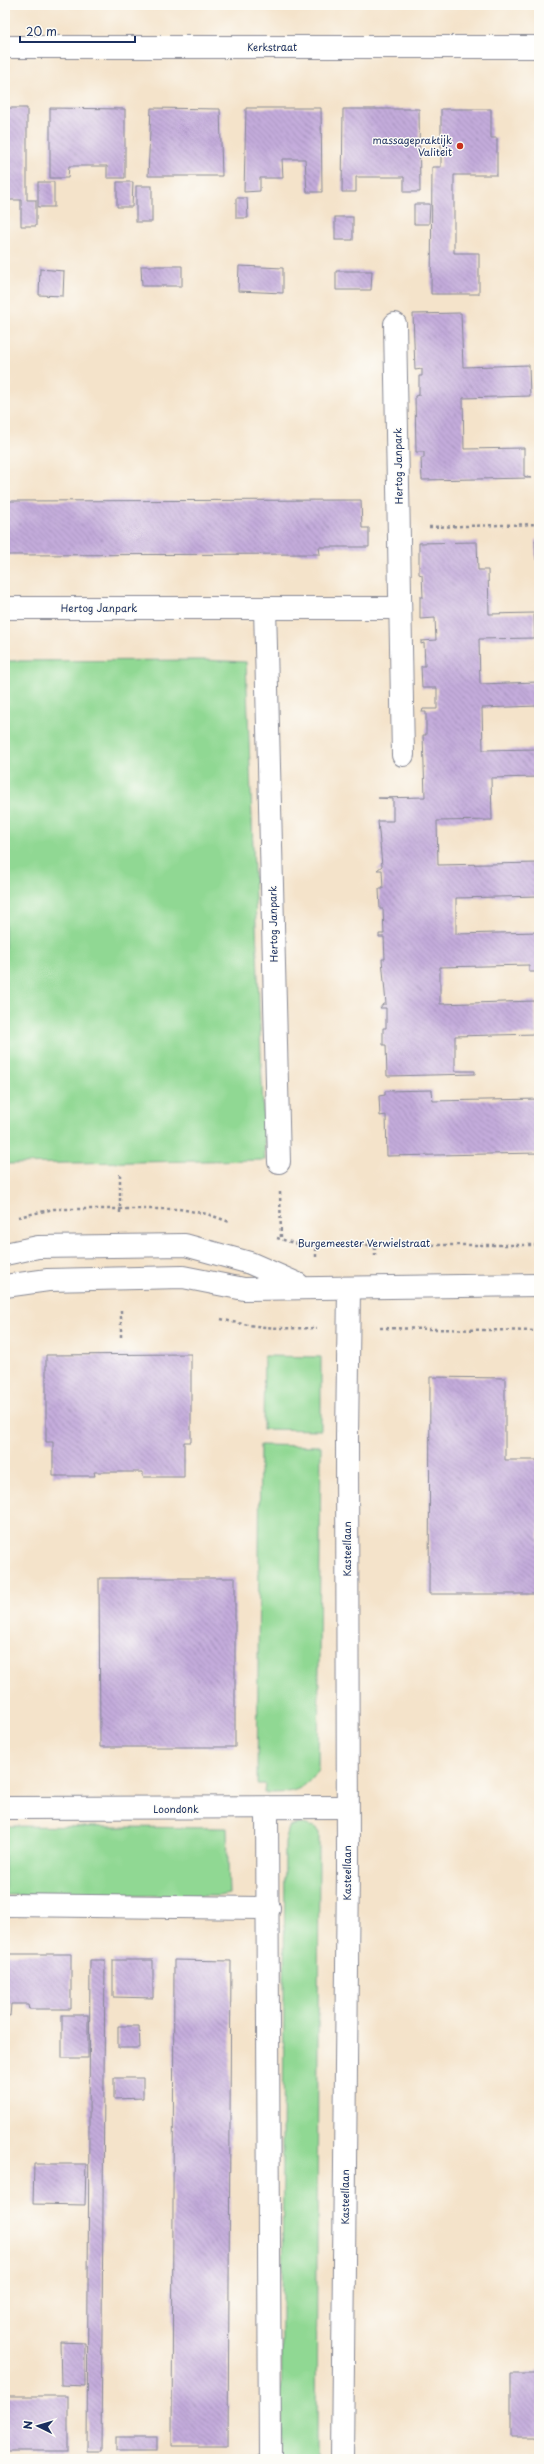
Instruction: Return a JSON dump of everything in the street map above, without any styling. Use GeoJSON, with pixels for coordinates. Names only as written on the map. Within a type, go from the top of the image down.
{"type":"FeatureCollection","features":[{"type":"Feature","properties":{"kind":"street","name":"Kerkstraat"},"geometry":{"type":"LineString","coordinates":[[5,47],[539,47]]}},
{"type":"Feature","properties":{"kind":"street","name":"Hertog Janpark"},"geometry":{"type":"LineString","coordinates":[[395,324],[403,755]]}},
{"type":"Feature","properties":{"kind":"street","name":"Hertog Janpark"},"geometry":{"type":"LineString","coordinates":[[5,608],[400,608]]}},
{"type":"Feature","properties":{"kind":"street","name":"Hertog Janpark"},"geometry":{"type":"LineString","coordinates":[[265,608],[279,1162]]}},
{"type":"Feature","properties":{"kind":"street"},"geometry":{"type":"LineString","coordinates":[[5,1254],[38,1247],[185,1246],[250,1263],[303,1286]]}},
{"type":"Feature","properties":{"kind":"street"},"geometry":{"type":"LineString","coordinates":[[5,1286],[48,1280],[183,1277],[244,1288],[303,1286],[349,1288],[539,1285]]}},
{"type":"Feature","properties":{"kind":"street","name":"Kasteellaan"},"geometry":{"type":"LineString","coordinates":[[342,2459],[349,1288]]}},
{"type":"Feature","properties":{"kind":"street","name":"Loondonk"},"geometry":{"type":"LineString","coordinates":[[5,1808],[347,1807]]}},
{"type":"Feature","properties":{"kind":"street"},"geometry":{"type":"LineString","coordinates":[[268,1808],[270,2459]]}},
{"type":"Feature","properties":{"kind":"street"},"geometry":{"type":"LineString","coordinates":[[5,1905],[269,1908]]}},
{"type":"Feature","properties":{"kind":"path"},"geometry":{"type":"LineString","coordinates":[[399,528],[539,524]]}},
{"type":"Feature","properties":{"kind":"path"},"geometry":{"type":"LineString","coordinates":[[279,1162],[281,1239]]}},
{"type":"Feature","properties":{"kind":"path"},"geometry":{"type":"LineString","coordinates":[[12,1218],[54,1209],[179,1209],[207,1214],[235,1224]]}},
{"type":"Feature","properties":{"kind":"path","name":"Burgemeester Verwielstraat"},"geometry":{"type":"LineString","coordinates":[[275,1237],[297,1244],[316,1245],[539,1245]]}},
{"type":"Feature","properties":{"kind":"green space"},"geometry":{"type":"Polygon","coordinates":[[[204,660],[246,662],[265,1160],[5,1164],[5,661],[204,660]]]}},
{"type":"Feature","properties":{"kind":"green space"},"geometry":{"type":"Polygon","coordinates":[[[264,1356],[321,1357],[321,1430],[263,1429],[264,1356]]]}},
{"type":"Feature","properties":{"kind":"green space"},"geometry":{"type":"Polygon","coordinates":[[[260,1445],[321,1446],[318,1769],[313,1777],[302,1787],[289,1792],[281,1793],[264,1793],[265,1784],[257,1784],[260,1445]]]}},
{"type":"Feature","properties":{"kind":"green space"},"geometry":{"type":"Polygon","coordinates":[[[299,1823],[315,1827],[319,1833],[316,2459],[281,2459],[285,1842],[289,1827],[299,1823]]]}},
{"type":"Feature","properties":{"kind":"green space"},"geometry":{"type":"Polygon","coordinates":[[[5,1826],[227,1828],[229,1894],[220,1896],[5,1895],[5,1826]]]}},
{"type":"Feature","properties":{"kind":"building"},"geometry":{"type":"Polygon","coordinates":[[[5,108],[27,108],[27,200],[36,200],[36,226],[21,226],[21,200],[9,200],[9,162],[5,162],[5,108]]]}},
{"type":"Feature","properties":{"kind":"building"},"geometry":{"type":"Polygon","coordinates":[[[50,108],[125,109],[125,178],[107,178],[107,166],[69,166],[68,178],[50,178],[50,108]]]}},
{"type":"Feature","properties":{"kind":"building"},"geometry":{"type":"Polygon","coordinates":[[[151,108],[220,109],[222,176],[148,176],[151,108]]]}},
{"type":"Feature","properties":{"kind":"building"},"geometry":{"type":"Polygon","coordinates":[[[246,108],[321,108],[322,192],[307,192],[305,159],[282,159],[283,178],[260,178],[260,191],[244,192],[246,108]]]}},
{"type":"Feature","properties":{"kind":"building"},"geometry":{"type":"Polygon","coordinates":[[[343,109],[419,109],[420,192],[404,192],[404,177],[356,177],[356,192],[342,192],[343,109]]]}},
{"type":"Feature","properties":{"kind":"building"},"geometry":{"type":"Polygon","coordinates":[[[441,109],[491,109],[491,138],[497,138],[497,175],[454,175],[454,253],[479,253],[479,294],[431,294],[432,167],[441,167],[441,109]]]}},
{"type":"Feature","properties":{"kind":"building"},"geometry":{"type":"Polygon","coordinates":[[[38,182],[54,182],[54,207],[38,207],[38,182]]]}},
{"type":"Feature","properties":{"kind":"building"},"geometry":{"type":"Polygon","coordinates":[[[117,182],[133,182],[132,207],[117,207],[117,182]]]}},
{"type":"Feature","properties":{"kind":"building"},"geometry":{"type":"Polygon","coordinates":[[[136,186],[152,186],[152,222],[136,222],[136,186]]]}},
{"type":"Feature","properties":{"kind":"building"},"geometry":{"type":"Polygon","coordinates":[[[236,198],[247,198],[248,218],[236,218],[236,198]]]}},
{"type":"Feature","properties":{"kind":"building"},"geometry":{"type":"Polygon","coordinates":[[[414,204],[430,204],[429,224],[414,224],[414,204]]]}},
{"type":"Feature","properties":{"kind":"building"},"geometry":{"type":"Polygon","coordinates":[[[335,217],[353,217],[353,240],[335,240],[335,217]]]}},
{"type":"Feature","properties":{"kind":"building"},"geometry":{"type":"Polygon","coordinates":[[[141,266],[182,266],[182,286],[142,286],[141,266]]]}},
{"type":"Feature","properties":{"kind":"building"},"geometry":{"type":"Polygon","coordinates":[[[239,266],[283,268],[283,293],[238,291],[239,266]]]}},
{"type":"Feature","properties":{"kind":"building"},"geometry":{"type":"Polygon","coordinates":[[[40,269],[64,271],[63,296],[39,295],[40,269]]]}},
{"type":"Feature","properties":{"kind":"building"},"geometry":{"type":"Polygon","coordinates":[[[336,271],[372,271],[371,290],[336,290],[336,271]]]}},
{"type":"Feature","properties":{"kind":"building"},"geometry":{"type":"Polygon","coordinates":[[[461,313],[463,367],[529,365],[530,396],[463,398],[464,449],[524,448],[524,476],[531,478],[422,480],[421,458],[424,458],[424,452],[416,452],[415,396],[419,395],[419,376],[422,376],[422,369],[415,370],[413,314],[461,313]]]}},
{"type":"Feature","properties":{"kind":"building"},"geometry":{"type":"Polygon","coordinates":[[[361,500],[362,528],[369,528],[369,547],[319,547],[320,554],[5,555],[5,501],[361,500]]]}},
{"type":"Feature","properties":{"kind":"building"},"geometry":{"type":"Polygon","coordinates":[[[539,539],[539,560],[536,560],[535,540],[539,539]]]}},
{"type":"Feature","properties":{"kind":"building"},"geometry":{"type":"Polygon","coordinates":[[[477,542],[478,570],[488,570],[489,614],[534,613],[535,638],[479,639],[480,684],[537,682],[537,706],[482,708],[483,750],[539,749],[539,777],[491,778],[492,820],[437,821],[438,865],[539,863],[539,896],[456,898],[456,934],[539,932],[539,972],[529,972],[529,965],[440,967],[440,1004],[535,1001],[536,1034],[455,1036],[455,1071],[475,1071],[475,1074],[387,1076],[386,1045],[383,1045],[383,1028],[386,1028],[386,1008],[380,1008],[383,1004],[386,1004],[382,959],[385,959],[384,937],[379,937],[379,934],[384,934],[383,909],[380,909],[379,889],[383,889],[382,870],[377,870],[382,866],[378,821],[393,821],[393,799],[378,798],[425,797],[423,735],[426,735],[426,712],[422,712],[423,709],[437,709],[437,688],[422,688],[421,666],[425,666],[424,643],[421,644],[421,641],[436,640],[435,618],[420,619],[420,597],[423,597],[422,575],[419,574],[419,543],[477,542]]]}},
{"type":"Feature","properties":{"kind":"building"},"geometry":{"type":"Polygon","coordinates":[[[432,1090],[433,1101],[539,1099],[539,1153],[387,1156],[386,1115],[380,1116],[379,1096],[385,1095],[385,1091],[432,1090]]]}},
{"type":"Feature","properties":{"kind":"building"},"geometry":{"type":"Polygon","coordinates":[[[191,1354],[191,1442],[184,1442],[184,1477],[143,1477],[143,1472],[94,1472],[95,1476],[53,1476],[53,1442],[46,1442],[46,1355],[191,1354]]]}},
{"type":"Feature","properties":{"kind":"building"},"geometry":{"type":"Polygon","coordinates":[[[430,1377],[505,1378],[505,1460],[539,1460],[539,1594],[429,1594],[430,1377]]]}},
{"type":"Feature","properties":{"kind":"building"},"geometry":{"type":"Polygon","coordinates":[[[99,1578],[235,1578],[235,1747],[100,1747],[99,1578]]]}},
{"type":"Feature","properties":{"kind":"building"},"geometry":{"type":"Polygon","coordinates":[[[5,1954],[71,1954],[71,2009],[29,2009],[28,2004],[11,2004],[10,2016],[5,2015],[5,1954]]]}},
{"type":"Feature","properties":{"kind":"building"},"geometry":{"type":"Polygon","coordinates":[[[90,1960],[105,1960],[101,2451],[87,2451],[90,1960]]]}},
{"type":"Feature","properties":{"kind":"building"},"geometry":{"type":"Polygon","coordinates":[[[113,1960],[153,1960],[153,1998],[113,1997],[113,1960]]]}},
{"type":"Feature","properties":{"kind":"building"},"geometry":{"type":"Polygon","coordinates":[[[174,1960],[231,1961],[228,2446],[172,2446],[174,1960]]]}},
{"type":"Feature","properties":{"kind":"building"},"geometry":{"type":"Polygon","coordinates":[[[62,2015],[88,2015],[88,2058],[62,2058],[62,2015]]]}},
{"type":"Feature","properties":{"kind":"building"},"geometry":{"type":"Polygon","coordinates":[[[5,2025],[7,2025],[7,2047],[5,2047],[5,2025]]]}},
{"type":"Feature","properties":{"kind":"building"},"geometry":{"type":"Polygon","coordinates":[[[118,2026],[139,2026],[140,2048],[118,2048],[118,2026]]]}},
{"type":"Feature","properties":{"kind":"building"},"geometry":{"type":"Polygon","coordinates":[[[114,2078],[143,2078],[143,2098],[114,2099],[114,2078]]]}},
{"type":"Feature","properties":{"kind":"building"},"geometry":{"type":"Polygon","coordinates":[[[34,2164],[86,2164],[85,2205],[33,2204],[34,2164]]]}},
{"type":"Feature","properties":{"kind":"building"},"geometry":{"type":"Polygon","coordinates":[[[60,2342],[85,2343],[85,2386],[61,2385],[60,2342]]]}},
{"type":"Feature","properties":{"kind":"building"},"geometry":{"type":"Polygon","coordinates":[[[539,2370],[539,2441],[536,2437],[511,2437],[511,2374],[535,2374],[539,2370]]]}},
{"type":"Feature","properties":{"kind":"building"},"geometry":{"type":"Polygon","coordinates":[[[5,2396],[68,2396],[68,2451],[5,2451],[5,2396]]]}},
{"type":"Feature","properties":{"kind":"building"},"geometry":{"type":"Polygon","coordinates":[[[116,2437],[157,2437],[157,2451],[116,2451],[116,2437]]]}},
{"type":"Feature","properties":{"kind":"place","name":"massagepraktijk Valiteit"},"geometry":{"type":"Point","coordinates":[460,146]}}]}
